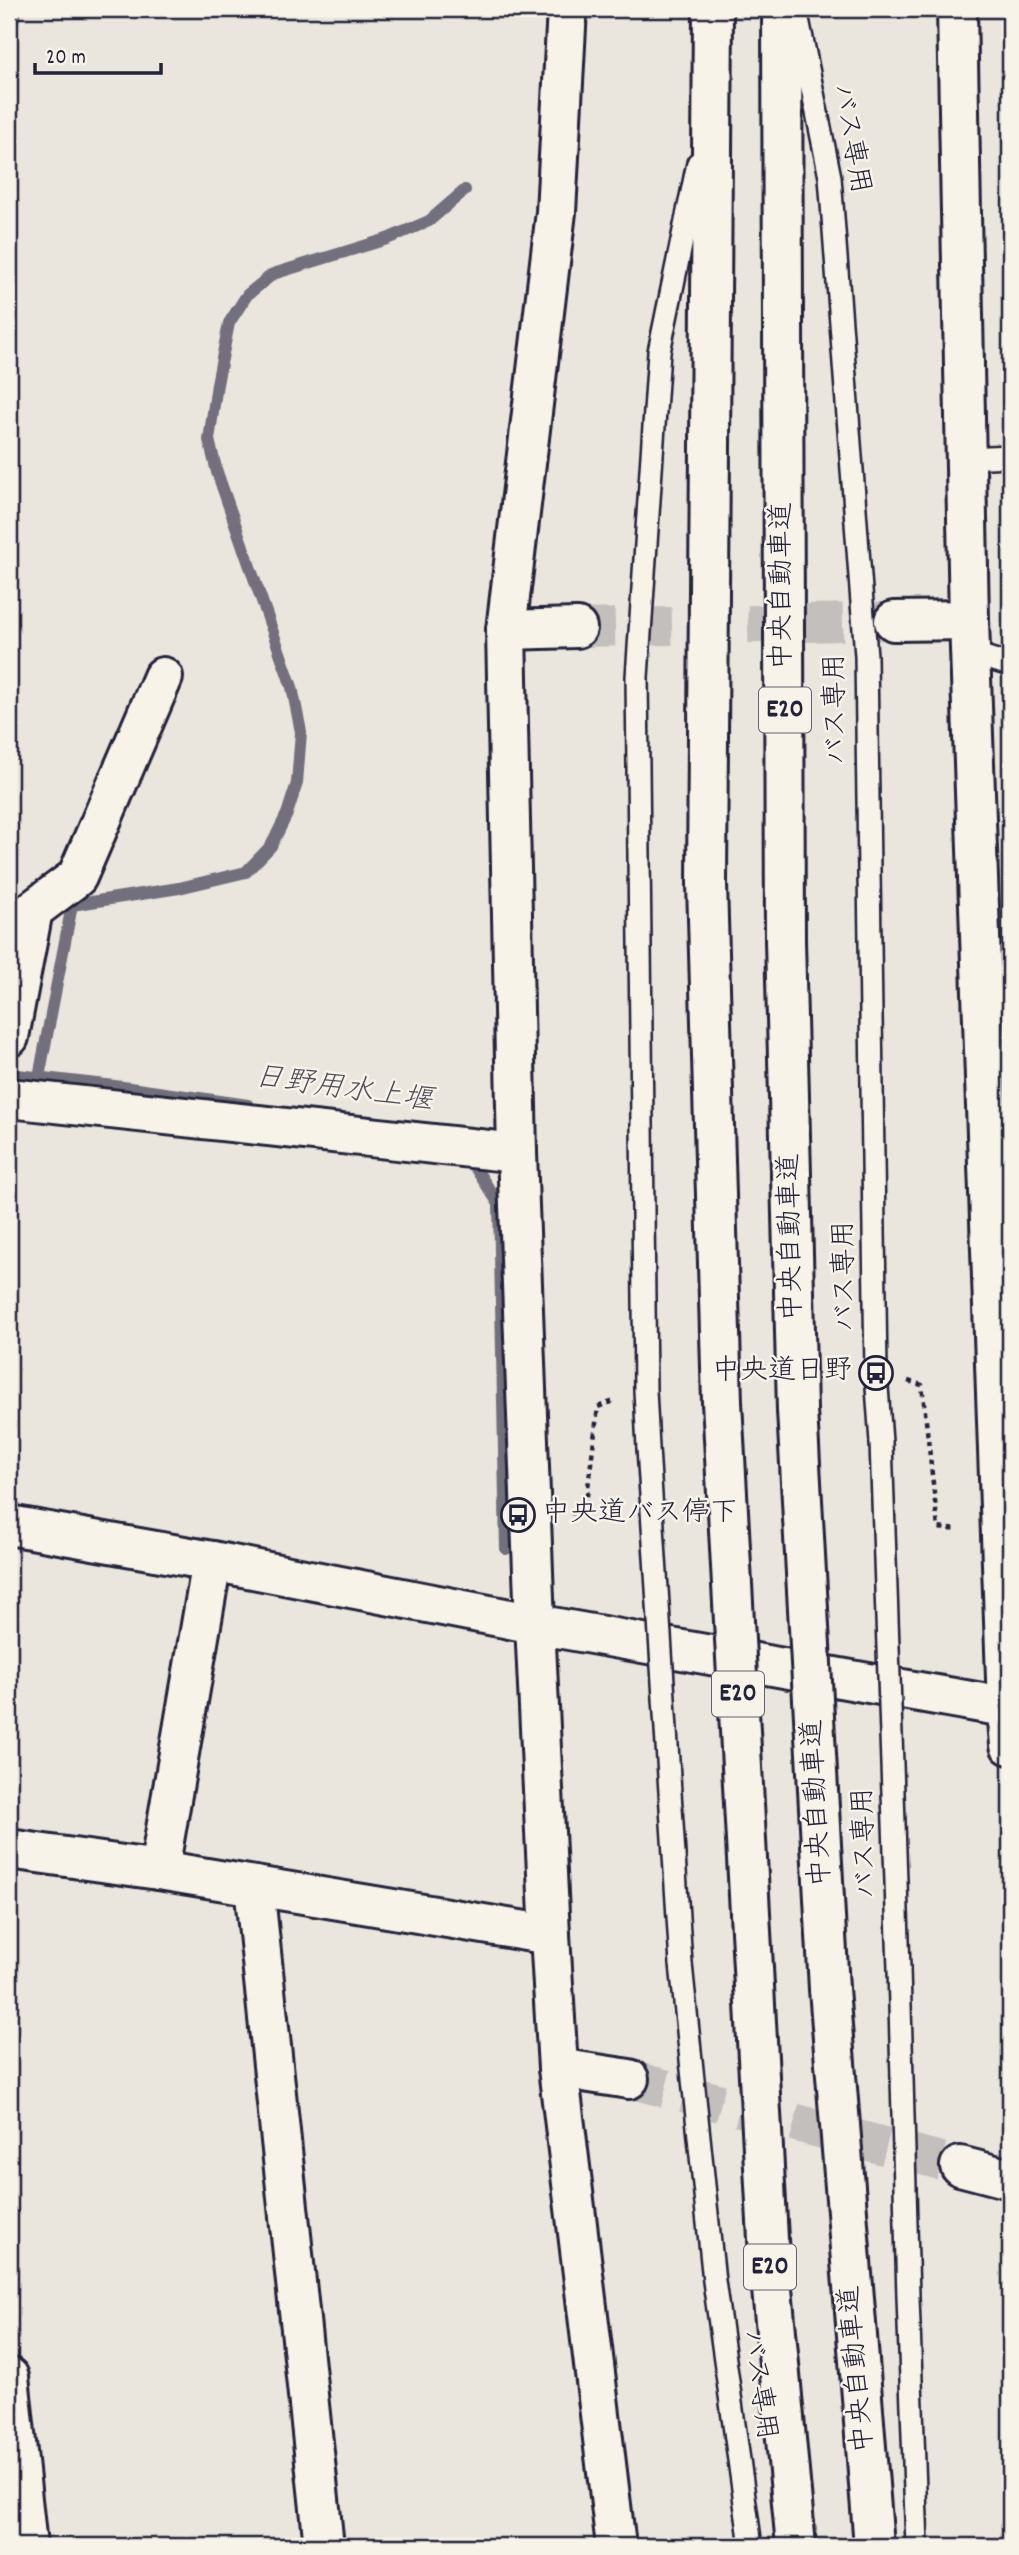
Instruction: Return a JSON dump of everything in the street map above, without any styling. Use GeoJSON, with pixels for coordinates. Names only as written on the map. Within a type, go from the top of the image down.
{"type":"FeatureCollection","features":[{"type":"Feature","properties":{"kind":"main road"},"geometry":{"type":"LineString","coordinates":[[568,9],[556,212],[506,630],[498,1151],[531,1515],[534,1624],[558,2068],[616,2546]]}},
{"type":"Feature","properties":{"kind":"main road","name":"E20"},"geometry":{"type":"LineString","coordinates":[[713,9],[707,884],[722,1402],[769,2257],[796,2546]]}},
{"type":"Feature","properties":{"kind":"main road","name":"中央自動車道"},"geometry":{"type":"LineString","coordinates":[[782,9],[785,926],[797,1410],[829,1989],[874,2546]]}},
{"type":"Feature","properties":{"kind":"main road"},"geometry":{"type":"LineString","coordinates":[[957,9],[970,636],[996,975],[1000,1535],[1010,1745]]}},
{"type":"Feature","properties":{"kind":"main road"},"geometry":{"type":"LineString","coordinates":[[894,621],[970,636]]}},
{"type":"Feature","properties":{"kind":"main road"},"geometry":{"type":"LineString","coordinates":[[506,630],[577,628]]}},
{"type":"Feature","properties":{"kind":"main road"},"geometry":{"type":"LineString","coordinates":[[9,1037],[33,910],[77,877],[163,677]]}},
{"type":"Feature","properties":{"kind":"main road"},"geometry":{"type":"LineString","coordinates":[[9,1098],[498,1151]]}},
{"type":"Feature","properties":{"kind":"main road"},"geometry":{"type":"LineString","coordinates":[[9,1525],[212,1561],[534,1624],[1008,1708]]}},
{"type":"Feature","properties":{"kind":"main road"},"geometry":{"type":"LineString","coordinates":[[159,1870],[212,1561]]}},
{"type":"Feature","properties":{"kind":"main road"},"geometry":{"type":"LineString","coordinates":[[9,1849],[159,1870],[550,1935]]}},
{"type":"Feature","properties":{"kind":"main road"},"geometry":{"type":"LineString","coordinates":[[254,1886],[324,2546]]}},
{"type":"Feature","properties":{"kind":"main road"},"geometry":{"type":"LineString","coordinates":[[558,2068],[629,2079]]}},
{"type":"Feature","properties":{"kind":"main road"},"geometry":{"type":"LineString","coordinates":[[960,2166],[1010,2179]]}},
{"type":"Feature","properties":{"kind":"main road"},"geometry":{"type":"LineString","coordinates":[[9,2377],[27,2546]]}},
{"type":"Feature","properties":{"kind":"lane","name":"バス専用"},"geometry":{"type":"LineString","coordinates":[[796,9],[830,177],[866,656],[876,1373],[881,1442],[918,2546]]}},
{"type":"Feature","properties":{"kind":"lane","name":"バス専用"},"geometry":{"type":"LineString","coordinates":[[711,98],[659,352],[637,677],[645,1390],[681,1964],[714,2281],[751,2546]]}},
{"type":"Feature","properties":{"kind":"lane"},"geometry":{"type":"LineString","coordinates":[[966,458],[1010,456]]}},
{"type":"Feature","properties":{"kind":"lane"},"geometry":{"type":"LineString","coordinates":[[970,636],[1010,665]]}},
{"type":"Feature","properties":{"kind":"path"},"geometry":{"type":"LineString","coordinates":[[876,1373],[922,1385],[938,1528],[1000,1535]]}},
{"type":"Feature","properties":{"kind":"path"},"geometry":{"type":"LineString","coordinates":[[531,1515],[585,1513],[598,1407],[645,1390]]}},
{"type":"Feature","properties":{"kind":"waterway"},"geometry":{"type":"LineString","coordinates":[[9,30],[17,9]]}},
{"type":"Feature","properties":{"kind":"waterway"},"geometry":{"type":"LineString","coordinates":[[39,1077],[72,905],[179,888],[246,872],[271,846],[287,814],[297,783],[301,732],[292,687],[217,472],[209,440],[229,323],[247,295],[273,274],[387,239],[429,221],[465,190]]}},
{"type":"Feature","properties":{"kind":"waterway","name":"日野用水上堰"},"geometry":{"type":"LineString","coordinates":[[9,1074],[248,1105]]}},
{"type":"Feature","properties":{"kind":"waterway","name":"日野用水上堰"},"geometry":{"type":"LineString","coordinates":[[466,1154],[499,1204],[506,1549]]}},
{"type":"Feature","properties":{"kind":"tunnel"},"geometry":{"type":"LineString","coordinates":[[577,628],[894,621]]}},
{"type":"Feature","properties":{"kind":"tunnel"},"geometry":{"type":"LineString","coordinates":[[629,2079],[960,2166]]}},
{"type":"Feature","properties":{"kind":"place","name":"中央道日野"},"geometry":{"type":"Point","coordinates":[876,1373]}},
{"type":"Feature","properties":{"kind":"place","name":"中央道バス停下"},"geometry":{"type":"Point","coordinates":[518,1515]}}]}
